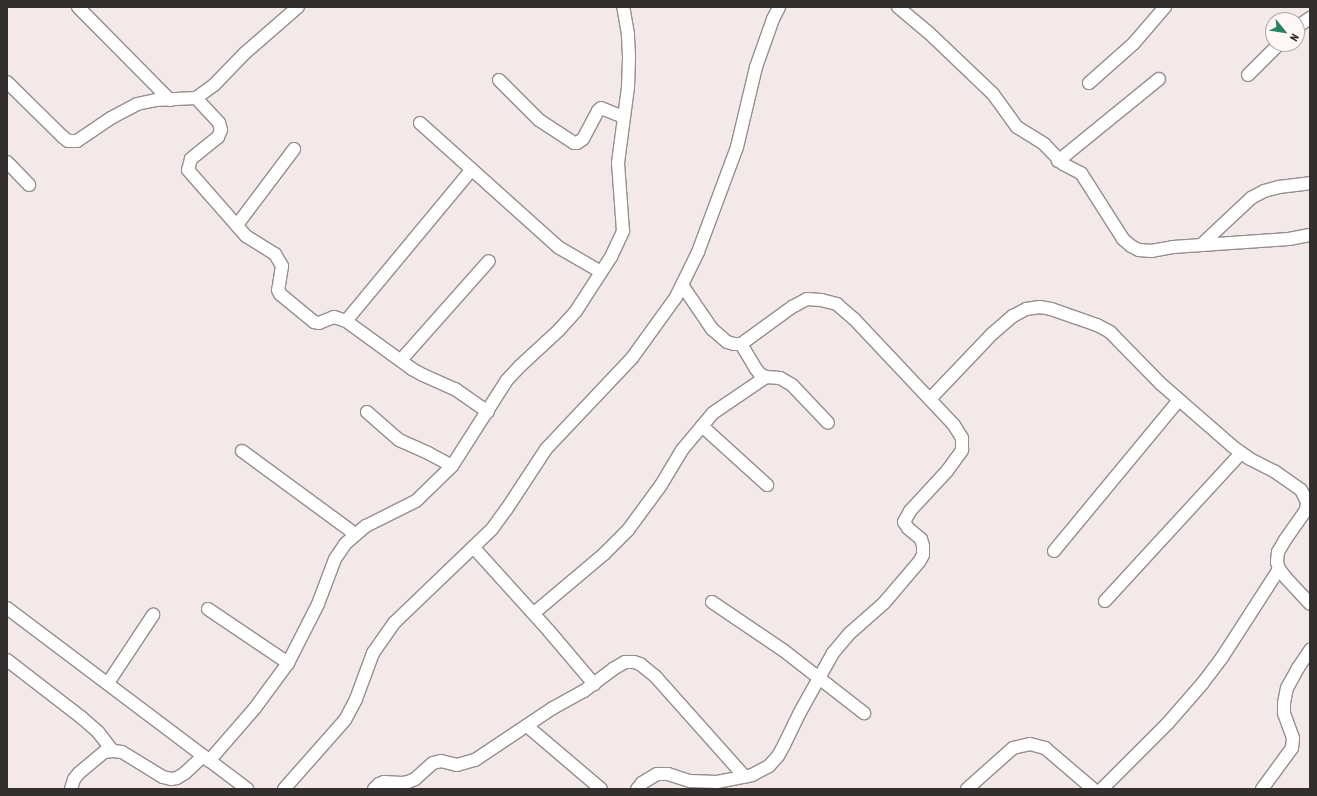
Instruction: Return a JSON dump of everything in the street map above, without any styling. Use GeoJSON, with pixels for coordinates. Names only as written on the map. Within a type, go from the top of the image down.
{"type":"FeatureCollection","features":[{"type":"Feature","properties":{"kind":"street"},"geometry":{"type":"LineString","coordinates":[[78,7],[170,100]]}},
{"type":"Feature","properties":{"kind":"street"},"geometry":{"type":"LineString","coordinates":[[7,82],[63,137],[73,142],[83,139],[111,118],[137,104],[196,98],[214,85],[245,53],[298,7]]}},
{"type":"Feature","properties":{"kind":"street"},"geometry":{"type":"LineString","coordinates":[[72,789],[74,779],[98,755],[104,752],[113,750],[122,752],[163,777],[171,778],[177,778],[206,758],[255,708],[288,663],[318,604],[335,560],[345,544],[366,526],[416,501],[452,466],[488,412],[507,380],[559,330],[576,311],[601,272],[619,241],[623,231],[618,163],[628,87],[629,56],[628,34],[623,7]]}},
{"type":"Feature","properties":{"kind":"street"},"geometry":{"type":"LineString","coordinates":[[284,789],[345,720],[356,699],[373,653],[394,623],[474,548],[506,510],[546,449],[632,358],[659,323],[682,285],[698,252],[737,147],[756,67],[772,18],[779,7]]}},
{"type":"Feature","properties":{"kind":"street"},"geometry":{"type":"LineString","coordinates":[[898,7],[928,32],[993,94],[1017,127],[1044,144],[1058,161],[1081,172],[1123,239],[1131,246],[1140,250],[1150,251],[1173,247],[1289,239],[1310,235]]}},
{"type":"Feature","properties":{"kind":"street"},"geometry":{"type":"LineString","coordinates":[[1089,83],[1134,43],[1165,7]]}},
{"type":"Feature","properties":{"kind":"street"},"geometry":{"type":"LineString","coordinates":[[1248,75],[1271,52]]}},
{"type":"Feature","properties":{"kind":"street"},"geometry":{"type":"LineString","coordinates":[[1058,161],[1159,79]]}},
{"type":"Feature","properties":{"kind":"street"},"geometry":{"type":"LineString","coordinates":[[499,80],[531,114],[574,143],[577,143],[583,139],[596,114],[601,108],[623,117]]}},
{"type":"Feature","properties":{"kind":"street"},"geometry":{"type":"LineString","coordinates":[[196,98],[219,123],[221,130],[218,137],[191,159],[188,170],[252,240],[275,254],[282,266],[278,290],[301,313],[314,322],[319,323],[334,317],[346,321],[422,375],[455,389],[488,412]]}},
{"type":"Feature","properties":{"kind":"street"},"geometry":{"type":"LineString","coordinates":[[420,123],[558,247],[601,272]]}},
{"type":"Feature","properties":{"kind":"street"},"geometry":{"type":"LineString","coordinates":[[237,225],[294,149]]}},
{"type":"Feature","properties":{"kind":"street"},"geometry":{"type":"LineString","coordinates":[[7,162],[29,185]]}},
{"type":"Feature","properties":{"kind":"street"},"geometry":{"type":"LineString","coordinates":[[346,321],[472,169]]}},
{"type":"Feature","properties":{"kind":"street"},"geometry":{"type":"LineString","coordinates":[[1201,245],[1251,198],[1264,191],[1279,187],[1310,183]]}},
{"type":"Feature","properties":{"kind":"street"},"geometry":{"type":"LineString","coordinates":[[401,360],[489,261]]}},
{"type":"Feature","properties":{"kind":"street"},"geometry":{"type":"LineString","coordinates":[[637,789],[642,783],[657,774],[668,774],[699,782],[718,782],[745,777],[761,771],[778,756],[818,677],[841,643],[884,603],[911,573],[923,555],[921,539],[908,528],[904,522],[910,511],[947,471],[962,450],[962,438],[954,425],[854,319],[837,304],[821,300],[807,299],[792,307],[741,344],[734,344],[726,342],[718,336],[701,315],[682,285]]}},
{"type":"Feature","properties":{"kind":"street"},"geometry":{"type":"LineString","coordinates":[[930,399],[992,334],[1008,320],[1026,309],[1051,309],[1097,325],[1110,332],[1179,400],[1241,453],[1274,471],[1301,490],[1307,502],[1306,510],[1278,552],[1276,562],[1279,569],[1310,604]]}},
{"type":"Feature","properties":{"kind":"street"},"geometry":{"type":"LineString","coordinates":[[741,344],[756,369],[766,377],[780,378],[792,385],[828,423]]}},
{"type":"Feature","properties":{"kind":"street"},"geometry":{"type":"LineString","coordinates":[[534,614],[600,558],[628,530],[661,485],[682,450],[713,413],[766,377]]}},
{"type":"Feature","properties":{"kind":"street"},"geometry":{"type":"LineString","coordinates":[[1054,551],[1179,400]]}},
{"type":"Feature","properties":{"kind":"street"},"geometry":{"type":"LineString","coordinates":[[367,412],[399,440],[452,466]]}},
{"type":"Feature","properties":{"kind":"street"},"geometry":{"type":"LineString","coordinates":[[702,426],[767,485]]}},
{"type":"Feature","properties":{"kind":"street"},"geometry":{"type":"LineString","coordinates":[[242,451],[356,534]]}},
{"type":"Feature","properties":{"kind":"street"},"geometry":{"type":"LineString","coordinates":[[1105,602],[1241,453]]}},
{"type":"Feature","properties":{"kind":"street"},"geometry":{"type":"LineString","coordinates":[[474,548],[534,614],[594,684]]}},
{"type":"Feature","properties":{"kind":"street"},"geometry":{"type":"LineString","coordinates":[[1102,789],[1168,723],[1202,684],[1224,656],[1279,569]]}},
{"type":"Feature","properties":{"kind":"street"},"geometry":{"type":"LineString","coordinates":[[712,602],[783,650],[864,713]]}},
{"type":"Feature","properties":{"kind":"street"},"geometry":{"type":"LineString","coordinates":[[7,608],[247,789]]}},
{"type":"Feature","properties":{"kind":"street"},"geometry":{"type":"LineString","coordinates":[[208,609],[288,663]]}},
{"type":"Feature","properties":{"kind":"street"},"geometry":{"type":"LineString","coordinates":[[108,683],[153,615]]}},
{"type":"Feature","properties":{"kind":"street"},"geometry":{"type":"LineString","coordinates":[[1262,789],[1292,748],[1293,738],[1284,713],[1284,703],[1287,688],[1310,650]]}},
{"type":"Feature","properties":{"kind":"street"},"geometry":{"type":"LineString","coordinates":[[7,660],[82,718],[98,732],[113,750]]}},
{"type":"Feature","properties":{"kind":"street"},"geometry":{"type":"LineString","coordinates":[[374,789],[379,784],[384,782],[402,783],[415,779],[433,763],[441,761],[457,765],[475,760],[594,684],[625,662],[640,664],[655,676],[745,777]]}},
{"type":"Feature","properties":{"kind":"street"},"geometry":{"type":"LineString","coordinates":[[527,726],[601,789]]}},
{"type":"Feature","properties":{"kind":"street"},"geometry":{"type":"LineString","coordinates":[[967,789],[1013,748],[1030,744],[1045,748],[1093,789]]}}]}
